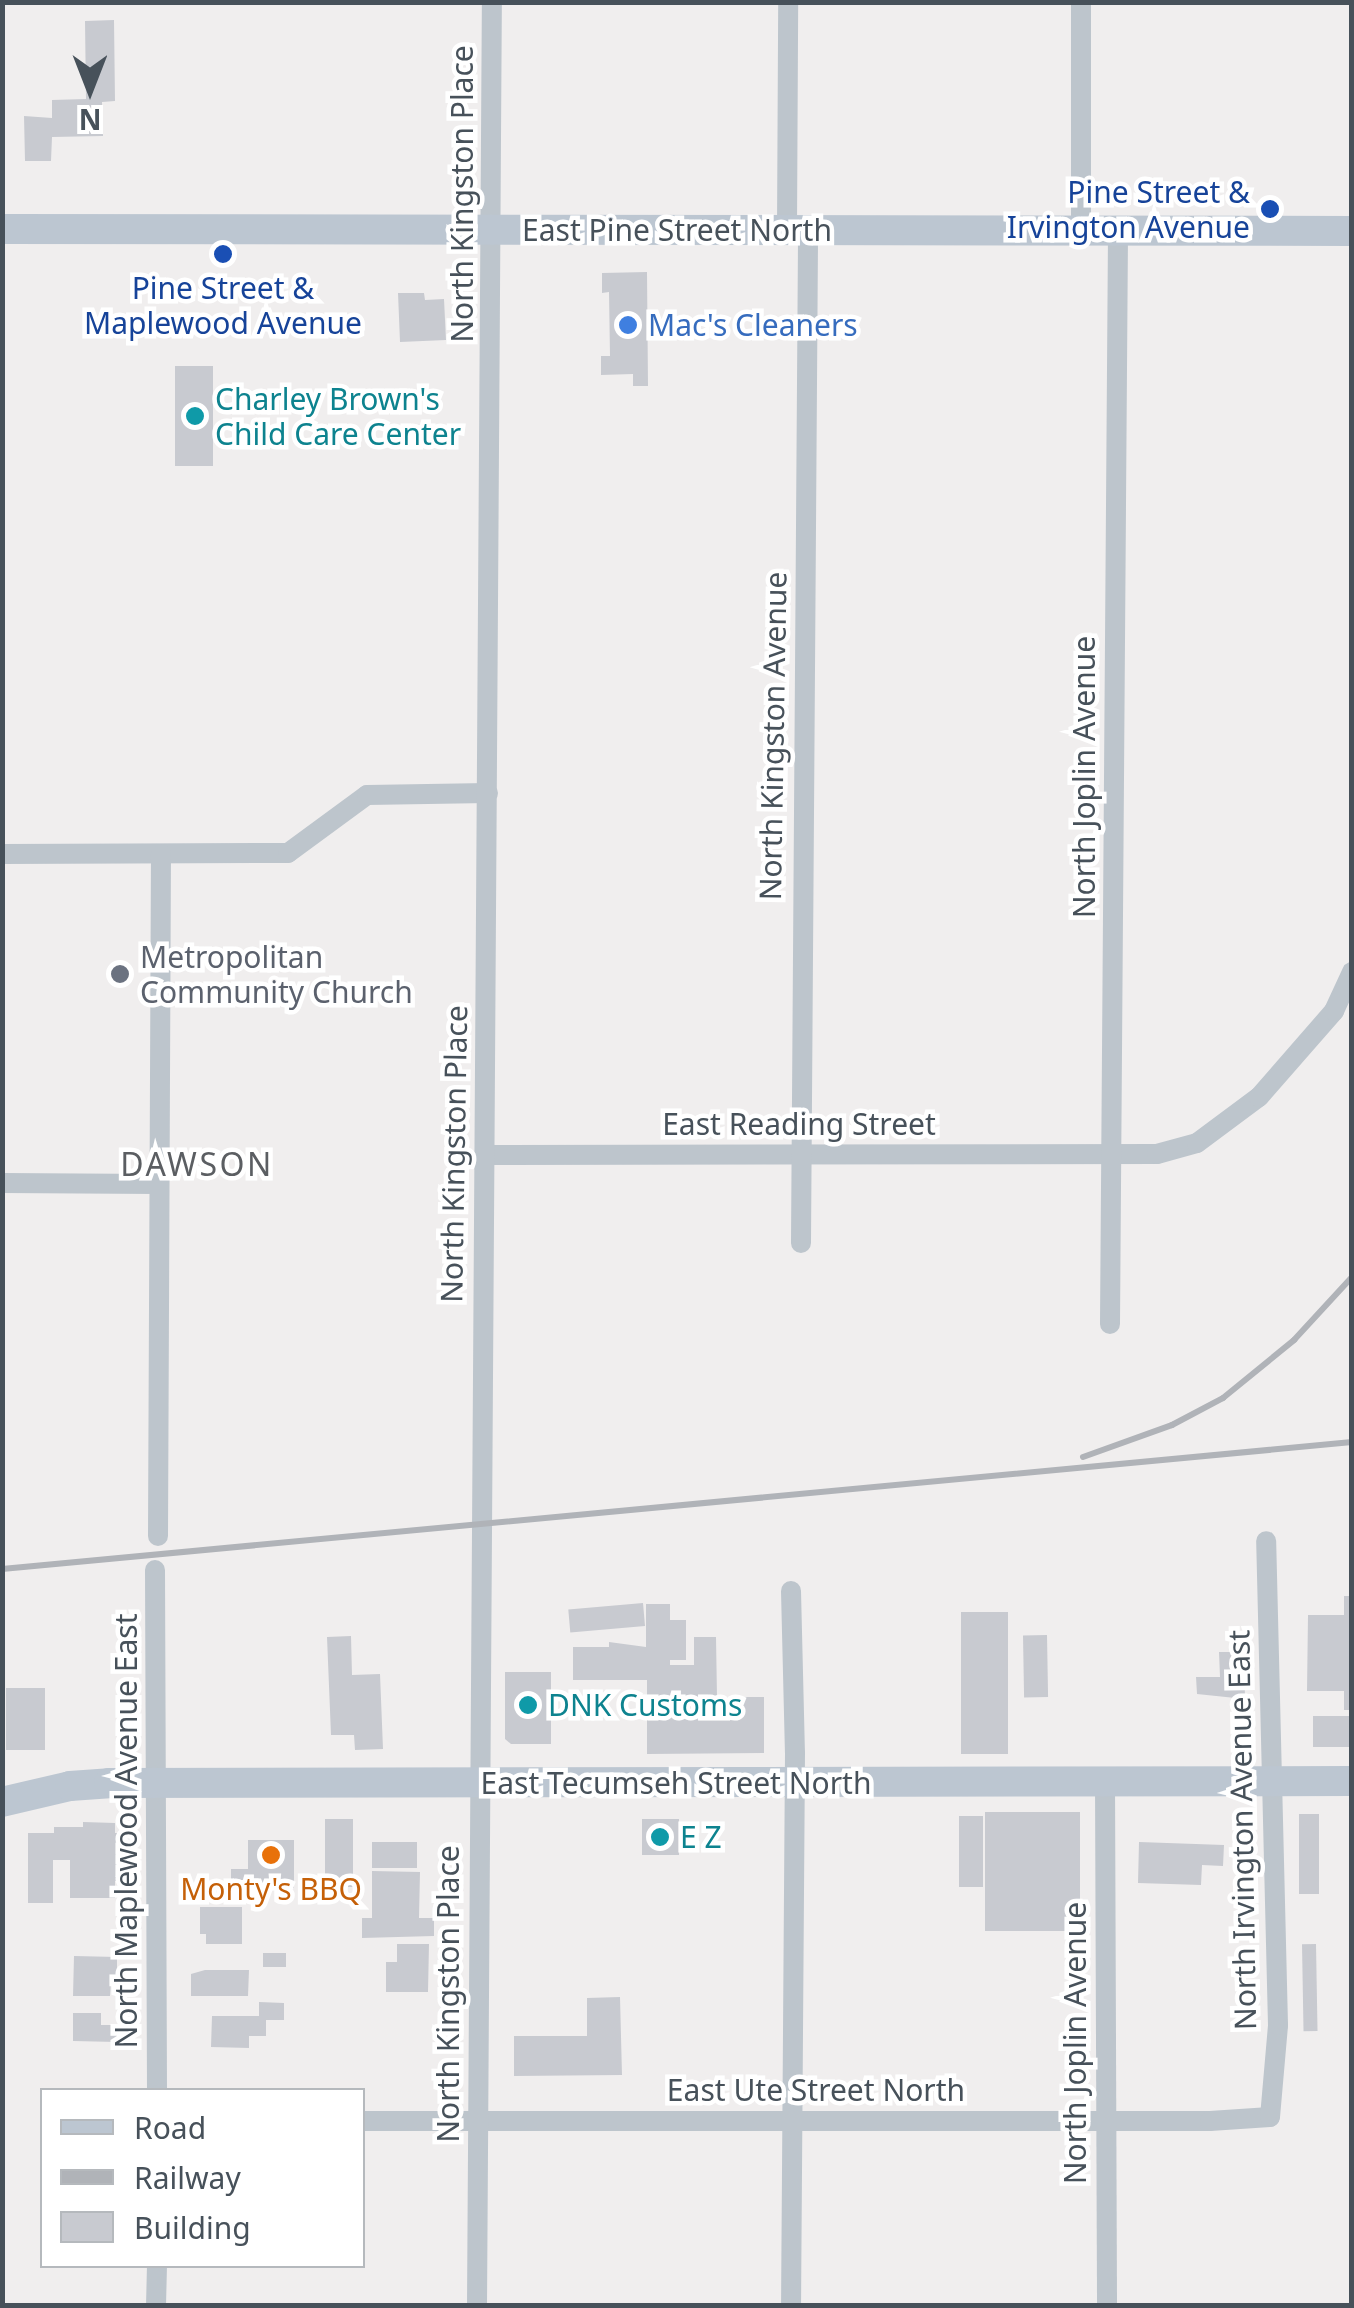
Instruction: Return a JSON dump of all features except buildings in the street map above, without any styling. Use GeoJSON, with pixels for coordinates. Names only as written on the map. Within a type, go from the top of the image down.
{"type":"FeatureCollection","features":[{"type":"Feature","properties":{"kind":"street","name":"North Kingston Place"},"geometry":{"type":"LineString","coordinates":[[477,2306],[492,2]]}},
{"type":"Feature","properties":{"kind":"street","name":"North Kingston Avenue"},"geometry":{"type":"LineString","coordinates":[[788,2],[797,230],[800,1243]]}},
{"type":"Feature","properties":{"kind":"street"},"geometry":{"type":"LineString","coordinates":[[1081,2],[1081,230]]}},
{"type":"Feature","properties":{"kind":"street","name":"East Pine Street North"},"geometry":{"type":"LineString","coordinates":[[2,230],[1352,230]]}},
{"type":"Feature","properties":{"kind":"street","name":"North Joplin Avenue"},"geometry":{"type":"LineString","coordinates":[[1110,1324],[1118,231]]}},
{"type":"Feature","properties":{"kind":"street"},"geometry":{"type":"LineString","coordinates":[[2,854],[288,853],[367,795],[488,794]]}},
{"type":"Feature","properties":{"kind":"street"},"geometry":{"type":"LineString","coordinates":[[158,1536],[161,854]]}},
{"type":"Feature","properties":{"kind":"street"},"geometry":{"type":"LineString","coordinates":[[1114,1158],[1156,1154],[1197,1143],[1259,1097],[1334,1010],[1352,972]]}},
{"type":"Feature","properties":{"kind":"street","name":"East Reading Street"},"geometry":{"type":"LineString","coordinates":[[484,1155],[1093,1153],[1114,1158]]}},
{"type":"Feature","properties":{"kind":"street"},"geometry":{"type":"LineString","coordinates":[[2,1183],[157,1184]]}},
{"type":"Feature","properties":{"kind":"street","name":"North Irvington Avenue East"},"geometry":{"type":"LineString","coordinates":[[1266,1541],[1278,2025],[1270,2117]]}},
{"type":"Feature","properties":{"kind":"street","name":"North Maplewood Avenue East"},"geometry":{"type":"LineString","coordinates":[[155,1570],[156,2088]]}},
{"type":"Feature","properties":{"kind":"street"},"geometry":{"type":"LineString","coordinates":[[791,1591],[795,1783],[791,2306]]}},
{"type":"Feature","properties":{"kind":"street","name":"North Joplin Avenue"},"geometry":{"type":"LineString","coordinates":[[1104,1780],[1107,2306]]}},
{"type":"Feature","properties":{"kind":"street","name":"East Tecumseh Street North"},"geometry":{"type":"LineString","coordinates":[[2,1802],[70,1786],[156,1784],[1352,1781]]}},
{"type":"Feature","properties":{"kind":"street","name":"East Ute Street North"},"geometry":{"type":"LineString","coordinates":[[365,2121],[1270,2117]]}},
{"type":"Feature","properties":{"kind":"street"},"geometry":{"type":"LineString","coordinates":[[156,2268],[156,2306]]}},
{"type":"Feature","properties":{"kind":"railway"},"geometry":{"type":"LineString","coordinates":[[1083,1457],[1172,1425],[1223,1398],[1294,1340],[1352,1277]]}},
{"type":"Feature","properties":{"kind":"railway"},"geometry":{"type":"LineString","coordinates":[[2,1569],[1352,1442]]}},
{"type":"Feature","properties":{"kind":"place","name":"Pine Street & Irvington Avenue"},"geometry":{"type":"Point","coordinates":[1270,209]}},
{"type":"Feature","properties":{"kind":"place","name":"Pine Street & Maplewood Avenue"},"geometry":{"type":"Point","coordinates":[223,254]}},
{"type":"Feature","properties":{"kind":"place","name":"Mac's Cleaners"},"geometry":{"type":"Point","coordinates":[628,325]}},
{"type":"Feature","properties":{"kind":"place","name":"Charley Brown's Child Care Center"},"geometry":{"type":"Point","coordinates":[195,416]}},
{"type":"Feature","properties":{"kind":"place","name":"Metropolitan Community Church"},"geometry":{"type":"Point","coordinates":[120,974]}},
{"type":"Feature","properties":{"kind":"place","name":"DNK Customs"},"geometry":{"type":"Point","coordinates":[528,1705]}},
{"type":"Feature","properties":{"kind":"place","name":"E Z"},"geometry":{"type":"Point","coordinates":[660,1837]}},
{"type":"Feature","properties":{"kind":"place","name":"Monty's BBQ"},"geometry":{"type":"Point","coordinates":[271,1855]}},
{"type":"Feature","properties":{"kind":"district","name":"DAWSON"},"geometry":{"type":"Point","coordinates":[197,1164]}}]}
